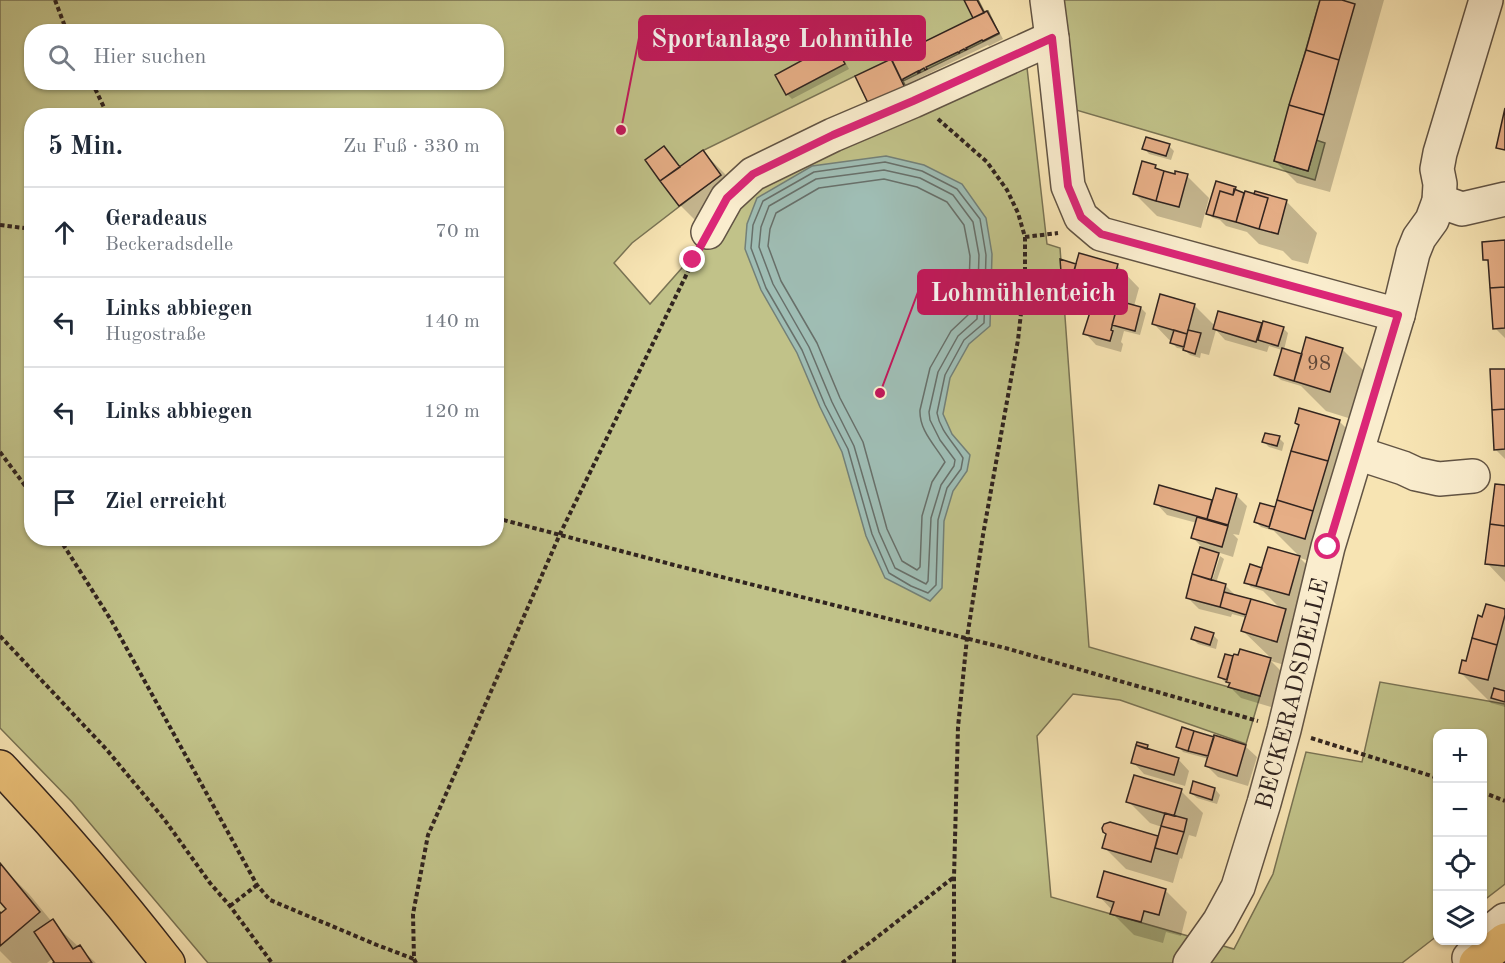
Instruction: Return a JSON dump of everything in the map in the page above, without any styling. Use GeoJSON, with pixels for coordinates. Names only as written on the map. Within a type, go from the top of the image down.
{"type":"FeatureCollection","features":[{"type":"Feature","properties":{"kind":"main road"},"geometry":{"type":"LineString","coordinates":[[0,767],[100,878],[168,963]]}},
{"type":"Feature","properties":{"kind":"main road"},"geometry":{"type":"LineString","coordinates":[[1476,963],[1505,940]]}},
{"type":"Feature","properties":{"kind":"street"},"geometry":{"type":"LineString","coordinates":[[1047,0],[1068,186],[1081,217],[1101,234],[1398,315]]}},
{"type":"Feature","properties":{"kind":"street","name":"BECKERADSDELLE"},"geometry":{"type":"LineString","coordinates":[[1190,963],[1219,922],[1238,887],[1264,803],[1328,547],[1398,315],[1413,253],[1419,237],[1432,220],[1439,201],[1440,184],[1437,168],[1440,153],[1486,0]]}},
{"type":"Feature","properties":{"kind":"street"},"geometry":{"type":"LineString","coordinates":[[708,232],[727,198],[753,174],[833,135],[1052,38]]}},
{"type":"Feature","properties":{"kind":"street"},"geometry":{"type":"LineString","coordinates":[[1439,201],[1462,209],[1505,200]]}},
{"type":"Feature","properties":{"kind":"street"},"geometry":{"type":"LineString","coordinates":[[1357,453],[1427,477],[1439,479],[1473,476]]}},
{"type":"Feature","properties":{"kind":"street"},"geometry":{"type":"LineString","coordinates":[[1466,963],[1505,920]]}},
{"type":"Feature","properties":{"kind":"path"},"geometry":{"type":"LineString","coordinates":[[55,0],[65,24]]}},
{"type":"Feature","properties":{"kind":"path"},"geometry":{"type":"LineString","coordinates":[[96,90],[104,108]]}},
{"type":"Feature","properties":{"kind":"path"},"geometry":{"type":"LineString","coordinates":[[913,101],[943,123],[987,162],[1007,190],[1018,213],[1025,237],[1025,277],[1018,339],[967,638],[958,727],[954,963]]}},
{"type":"Feature","properties":{"kind":"path"},"geometry":{"type":"LineString","coordinates":[[0,225],[24,228]]}},
{"type":"Feature","properties":{"kind":"path"},"geometry":{"type":"LineString","coordinates":[[64,546],[111,620],[257,885],[270,900],[415,961],[413,914],[428,835],[560,534],[708,232]]}},
{"type":"Feature","properties":{"kind":"path"},"geometry":{"type":"LineString","coordinates":[[0,452],[24,484]]}},
{"type":"Feature","properties":{"kind":"path"},"geometry":{"type":"LineString","coordinates":[[504,520],[967,638],[1130,683],[1433,777]]}},
{"type":"Feature","properties":{"kind":"path"},"geometry":{"type":"LineString","coordinates":[[0,636],[107,750],[164,819],[272,963]]}},
{"type":"Feature","properties":{"kind":"path"},"geometry":{"type":"LineString","coordinates":[[1487,794],[1505,801]]}},
{"type":"Feature","properties":{"kind":"path"},"geometry":{"type":"LineString","coordinates":[[842,963],[954,877]]}},
{"type":"Feature","properties":{"kind":"path"},"geometry":{"type":"LineString","coordinates":[[230,906],[257,885]]}},
{"type":"Feature","properties":{"kind":"green space"},"geometry":{"type":"Polygon","coordinates":[[[0,0],[978,0],[984,12],[988,11],[999,34],[903,81],[906,87],[855,76],[702,151],[720,175],[632,243],[614,263],[650,304],[720,225],[744,194],[1025,50],[1047,244],[1060,248],[1089,647],[1260,696],[1246,744],[1120,700],[1073,694],[1037,736],[1051,897],[1234,949],[1273,874],[1306,752],[1362,762],[1380,682],[1505,704],[1505,884],[1487,898],[1487,729],[1433,729],[1433,939],[1402,963],[208,963],[72,802],[0,728],[0,0]]]}},
{"type":"Feature","properties":{"kind":"green space"},"geometry":{"type":"Polygon","coordinates":[[[1061,0],[1320,0],[1274,161],[1308,171],[1316,140],[1325,143],[1315,180],[1076,110],[1061,0]]]}},
{"type":"Feature","properties":{"kind":"water"},"geometry":{"type":"Polygon","coordinates":[[[886,156],[924,165],[962,184],[986,218],[992,254],[990,326],[969,344],[950,378],[943,414],[952,434],[970,455],[967,471],[953,491],[944,521],[942,588],[930,601],[885,578],[866,536],[842,452],[797,353],[761,290],[745,249],[747,224],[757,198],[812,166],[886,156]]]}},
{"type":"Feature","properties":{"kind":"building"},"geometry":{"type":"Polygon","coordinates":[[[964,0],[977,0],[984,13],[973,18],[964,0]]]}},
{"type":"Feature","properties":{"kind":"building"},"geometry":{"type":"Polygon","coordinates":[[[1320,0],[1342,0],[1355,4],[1339,60],[1306,50],[1320,0]]]}},
{"type":"Feature","properties":{"kind":"building"},"geometry":{"type":"Polygon","coordinates":[[[987,11],[999,33],[926,67],[927,69],[924,68],[902,81],[891,58],[987,11]]]}},
{"type":"Feature","properties":{"kind":"building"},"geometry":{"type":"Polygon","coordinates":[[[834,43],[845,64],[786,95],[775,75],[834,43]]]}},
{"type":"Feature","properties":{"kind":"building"},"geometry":{"type":"Polygon","coordinates":[[[1306,50],[1339,60],[1324,115],[1289,105],[1306,50]]]}},
{"type":"Feature","properties":{"kind":"building"},"geometry":{"type":"Polygon","coordinates":[[[891,59],[905,88],[869,105],[855,76],[891,59]]]}},
{"type":"Feature","properties":{"kind":"building"},"geometry":{"type":"Polygon","coordinates":[[[1289,105],[1324,115],[1308,171],[1274,161],[1289,105]]]}},
{"type":"Feature","properties":{"kind":"building"},"geometry":{"type":"Polygon","coordinates":[[[1505,108],[1505,150],[1496,148],[1505,108]]]}},
{"type":"Feature","properties":{"kind":"building"},"geometry":{"type":"Polygon","coordinates":[[[1146,137],[1170,144],[1166,156],[1142,149],[1146,137]]]}},
{"type":"Feature","properties":{"kind":"building"},"geometry":{"type":"Polygon","coordinates":[[[664,146],[680,167],[660,181],[645,160],[664,146]]]}},
{"type":"Feature","properties":{"kind":"building"},"geometry":{"type":"Polygon","coordinates":[[[703,150],[721,175],[679,206],[660,181],[703,150]]]}},
{"type":"Feature","properties":{"kind":"building"},"geometry":{"type":"Polygon","coordinates":[[[1142,161],[1156,165],[1155,168],[1164,171],[1156,201],[1133,194],[1142,161]]]}},
{"type":"Feature","properties":{"kind":"building"},"geometry":{"type":"Polygon","coordinates":[[[1164,171],[1188,174],[1179,207],[1156,201],[1164,171]]]}},
{"type":"Feature","properties":{"kind":"building"},"geometry":{"type":"Polygon","coordinates":[[[1216,181],[1236,187],[1233,195],[1220,191],[1213,216],[1206,214],[1216,181]]]}},
{"type":"Feature","properties":{"kind":"building"},"geometry":{"type":"Polygon","coordinates":[[[1234,189],[1244,193],[1236,222],[1213,216],[1220,191],[1233,195],[1234,189]]]}},
{"type":"Feature","properties":{"kind":"building"},"geometry":{"type":"Polygon","coordinates":[[[1245,191],[1268,198],[1259,229],[1236,222],[1245,191]]]}},
{"type":"Feature","properties":{"kind":"building"},"geometry":{"type":"Polygon","coordinates":[[[1255,191],[1287,200],[1278,234],[1259,229],[1268,198],[1254,194],[1255,191]]]}},
{"type":"Feature","properties":{"kind":"building"},"geometry":{"type":"Polygon","coordinates":[[[1505,240],[1505,287],[1490,288],[1488,260],[1483,260],[1482,242],[1505,240]]]}},
{"type":"Feature","properties":{"kind":"building"},"geometry":{"type":"Polygon","coordinates":[[[1079,253],[1118,264],[1108,299],[1069,288],[1079,253]]]}},
{"type":"Feature","properties":{"kind":"building"},"geometry":{"type":"Polygon","coordinates":[[[1060,259],[1076,264],[1070,287],[1062,285],[1060,259]]]}},
{"type":"Feature","properties":{"kind":"building"},"geometry":{"type":"Polygon","coordinates":[[[1505,287],[1505,328],[1493,329],[1490,288],[1505,287]]]}},
{"type":"Feature","properties":{"kind":"building"},"geometry":{"type":"Polygon","coordinates":[[[1087,293],[1108,299],[1109,295],[1119,298],[1110,341],[1083,334],[1091,309],[1083,307],[1087,293]]]}},
{"type":"Feature","properties":{"kind":"building"},"geometry":{"type":"Polygon","coordinates":[[[1160,294],[1195,304],[1187,334],[1152,324],[1160,294]]]}},
{"type":"Feature","properties":{"kind":"building"},"geometry":{"type":"Polygon","coordinates":[[[1119,301],[1141,307],[1135,331],[1112,325],[1119,301]]]}},
{"type":"Feature","properties":{"kind":"building"},"geometry":{"type":"Polygon","coordinates":[[[1218,311],[1262,323],[1256,342],[1213,329],[1218,311]]]}},
{"type":"Feature","properties":{"kind":"building"},"geometry":{"type":"Polygon","coordinates":[[[1263,321],[1284,327],[1278,346],[1258,340],[1263,321]]]}},
{"type":"Feature","properties":{"kind":"building"},"geometry":{"type":"Polygon","coordinates":[[[1174,330],[1187,334],[1184,347],[1170,343],[1174,330]]]}},
{"type":"Feature","properties":{"kind":"building"},"geometry":{"type":"Polygon","coordinates":[[[1188,330],[1201,333],[1195,354],[1183,350],[1188,330]]]}},
{"type":"Feature","properties":{"kind":"building"},"geometry":{"type":"Polygon","coordinates":[[[1306,337],[1343,348],[1330,392],[1294,381],[1306,337]]]}},
{"type":"Feature","properties":{"kind":"building"},"geometry":{"type":"Polygon","coordinates":[[[1282,348],[1302,354],[1294,381],[1274,375],[1282,348]]]}},
{"type":"Feature","properties":{"kind":"building"},"geometry":{"type":"Polygon","coordinates":[[[1490,369],[1505,369],[1505,409],[1492,410],[1490,369]]]}},
{"type":"Feature","properties":{"kind":"building"},"geometry":{"type":"Polygon","coordinates":[[[1299,408],[1340,420],[1328,461],[1291,451],[1299,425],[1295,423],[1299,408]]]}},
{"type":"Feature","properties":{"kind":"building"},"geometry":{"type":"Polygon","coordinates":[[[1505,409],[1505,449],[1494,450],[1492,410],[1505,409]]]}},
{"type":"Feature","properties":{"kind":"building"},"geometry":{"type":"Polygon","coordinates":[[[1265,433],[1280,436],[1277,446],[1262,442],[1265,433]]]}},
{"type":"Feature","properties":{"kind":"building"},"geometry":{"type":"Polygon","coordinates":[[[1291,451],[1328,461],[1313,511],[1277,500],[1291,451]]]}},
{"type":"Feature","properties":{"kind":"building"},"geometry":{"type":"Polygon","coordinates":[[[1495,484],[1505,485],[1505,526],[1490,524],[1495,484]]]}},
{"type":"Feature","properties":{"kind":"building"},"geometry":{"type":"Polygon","coordinates":[[[1159,485],[1212,500],[1207,519],[1154,504],[1159,485]]]}},
{"type":"Feature","properties":{"kind":"building"},"geometry":{"type":"Polygon","coordinates":[[[1216,488],[1237,494],[1228,525],[1207,519],[1216,488]]]}},
{"type":"Feature","properties":{"kind":"building"},"geometry":{"type":"Polygon","coordinates":[[[1277,500],[1313,511],[1305,539],[1269,528],[1277,500]]]}},
{"type":"Feature","properties":{"kind":"building"},"geometry":{"type":"Polygon","coordinates":[[[1260,503],[1275,507],[1269,527],[1254,522],[1260,503]]]}},
{"type":"Feature","properties":{"kind":"building"},"geometry":{"type":"Polygon","coordinates":[[[1197,517],[1228,526],[1222,547],[1191,538],[1197,517]]]}},
{"type":"Feature","properties":{"kind":"building"},"geometry":{"type":"Polygon","coordinates":[[[1490,524],[1505,526],[1505,566],[1485,564],[1490,524]]]}},
{"type":"Feature","properties":{"kind":"building"},"geometry":{"type":"Polygon","coordinates":[[[1200,547],[1219,553],[1211,580],[1192,574],[1200,547]]]}},
{"type":"Feature","properties":{"kind":"building"},"geometry":{"type":"Polygon","coordinates":[[[1268,547],[1300,556],[1289,595],[1256,586],[1268,547]]]}},
{"type":"Feature","properties":{"kind":"building"},"geometry":{"type":"Polygon","coordinates":[[[1250,564],[1262,568],[1256,586],[1244,583],[1250,564]]]}},
{"type":"Feature","properties":{"kind":"building"},"geometry":{"type":"Polygon","coordinates":[[[1192,574],[1226,584],[1220,607],[1186,598],[1192,574]]]}},
{"type":"Feature","properties":{"kind":"building"},"geometry":{"type":"Polygon","coordinates":[[[1224,592],[1251,599],[1246,615],[1220,607],[1224,592]]]}},
{"type":"Feature","properties":{"kind":"building"},"geometry":{"type":"Polygon","coordinates":[[[1251,599],[1286,609],[1277,642],[1241,631],[1251,599]]]}},
{"type":"Feature","properties":{"kind":"building"},"geometry":{"type":"Polygon","coordinates":[[[1486,604],[1505,609],[1497,645],[1472,638],[1478,615],[1482,617],[1486,604]]]}},
{"type":"Feature","properties":{"kind":"building"},"geometry":{"type":"Polygon","coordinates":[[[1195,627],[1214,633],[1210,645],[1191,639],[1195,627]]]}},
{"type":"Feature","properties":{"kind":"building"},"geometry":{"type":"Polygon","coordinates":[[[1472,638],[1497,645],[1488,680],[1459,673],[1462,660],[1466,661],[1472,638]]]}},
{"type":"Feature","properties":{"kind":"building"},"geometry":{"type":"Polygon","coordinates":[[[1240,649],[1271,658],[1260,696],[1228,687],[1230,683],[1226,682],[1233,656],[1238,655],[1240,649]]]}},
{"type":"Feature","properties":{"kind":"building"},"geometry":{"type":"Polygon","coordinates":[[[1225,654],[1233,656],[1227,680],[1218,677],[1225,654]]]}},
{"type":"Feature","properties":{"kind":"building"},"geometry":{"type":"Polygon","coordinates":[[[1494,688],[1505,691],[1505,702],[1491,698],[1494,688]]]}},
{"type":"Feature","properties":{"kind":"building"},"geometry":{"type":"Polygon","coordinates":[[[1182,727],[1194,731],[1188,751],[1176,747],[1182,727]]]}},
{"type":"Feature","properties":{"kind":"building"},"geometry":{"type":"Polygon","coordinates":[[[1194,731],[1214,737],[1208,756],[1188,751],[1194,731]]]}},
{"type":"Feature","properties":{"kind":"building"},"geometry":{"type":"Polygon","coordinates":[[[1214,735],[1246,745],[1237,776],[1205,766],[1214,735]]]}},
{"type":"Feature","properties":{"kind":"building"},"geometry":{"type":"Polygon","coordinates":[[[1137,742],[1148,745],[1147,749],[1136,745],[1137,742]]]}},
{"type":"Feature","properties":{"kind":"building"},"geometry":{"type":"Polygon","coordinates":[[[1136,745],[1179,758],[1174,775],[1131,763],[1136,745]]]}},
{"type":"Feature","properties":{"kind":"building"},"geometry":{"type":"Polygon","coordinates":[[[1134,775],[1182,789],[1174,816],[1126,802],[1134,775]]]}},
{"type":"Feature","properties":{"kind":"building"},"geometry":{"type":"Polygon","coordinates":[[[1193,781],[1215,788],[1212,800],[1190,793],[1193,781]]]}},
{"type":"Feature","properties":{"kind":"building"},"geometry":{"type":"Polygon","coordinates":[[[1165,813],[1187,819],[1184,832],[1161,826],[1165,813]]]}},
{"type":"Feature","properties":{"kind":"building"},"geometry":{"type":"Polygon","coordinates":[[[1110,822],[1158,836],[1151,862],[1102,848],[1106,834],[1102,828],[1104,824],[1110,822]]]}},
{"type":"Feature","properties":{"kind":"building"},"geometry":{"type":"Polygon","coordinates":[[[1161,826],[1184,832],[1177,854],[1155,848],[1161,826]]]}},
{"type":"Feature","properties":{"kind":"building"},"geometry":{"type":"Polygon","coordinates":[[[0,863],[40,912],[0,946],[0,912],[6,909],[0,902],[0,863]]]}},
{"type":"Feature","properties":{"kind":"building"},"geometry":{"type":"Polygon","coordinates":[[[1104,871],[1166,889],[1159,915],[1144,911],[1141,922],[1110,914],[1114,902],[1097,897],[1104,871]]]}},
{"type":"Feature","properties":{"kind":"building"},"geometry":{"type":"Polygon","coordinates":[[[53,919],[73,949],[80,945],[92,963],[53,963],[34,932],[53,919]]]}},
{"type":"Feature","properties":{"kind":"place","name":"Sportanlage Lohmühle"},"geometry":{"type":"Point","coordinates":[621,130]}},
{"type":"Feature","properties":{"kind":"place","name":"Lohmühlenteich"},"geometry":{"type":"Point","coordinates":[880,393]}},
{"type":"Feature","properties":{"kind":"route"},"geometry":{"type":"LineString","coordinates":[[693,260],[727,198],[753,174],[833,135],[1052,38],[1068,186],[1081,217],[1101,234],[1398,315],[1328,547]]}}]}
